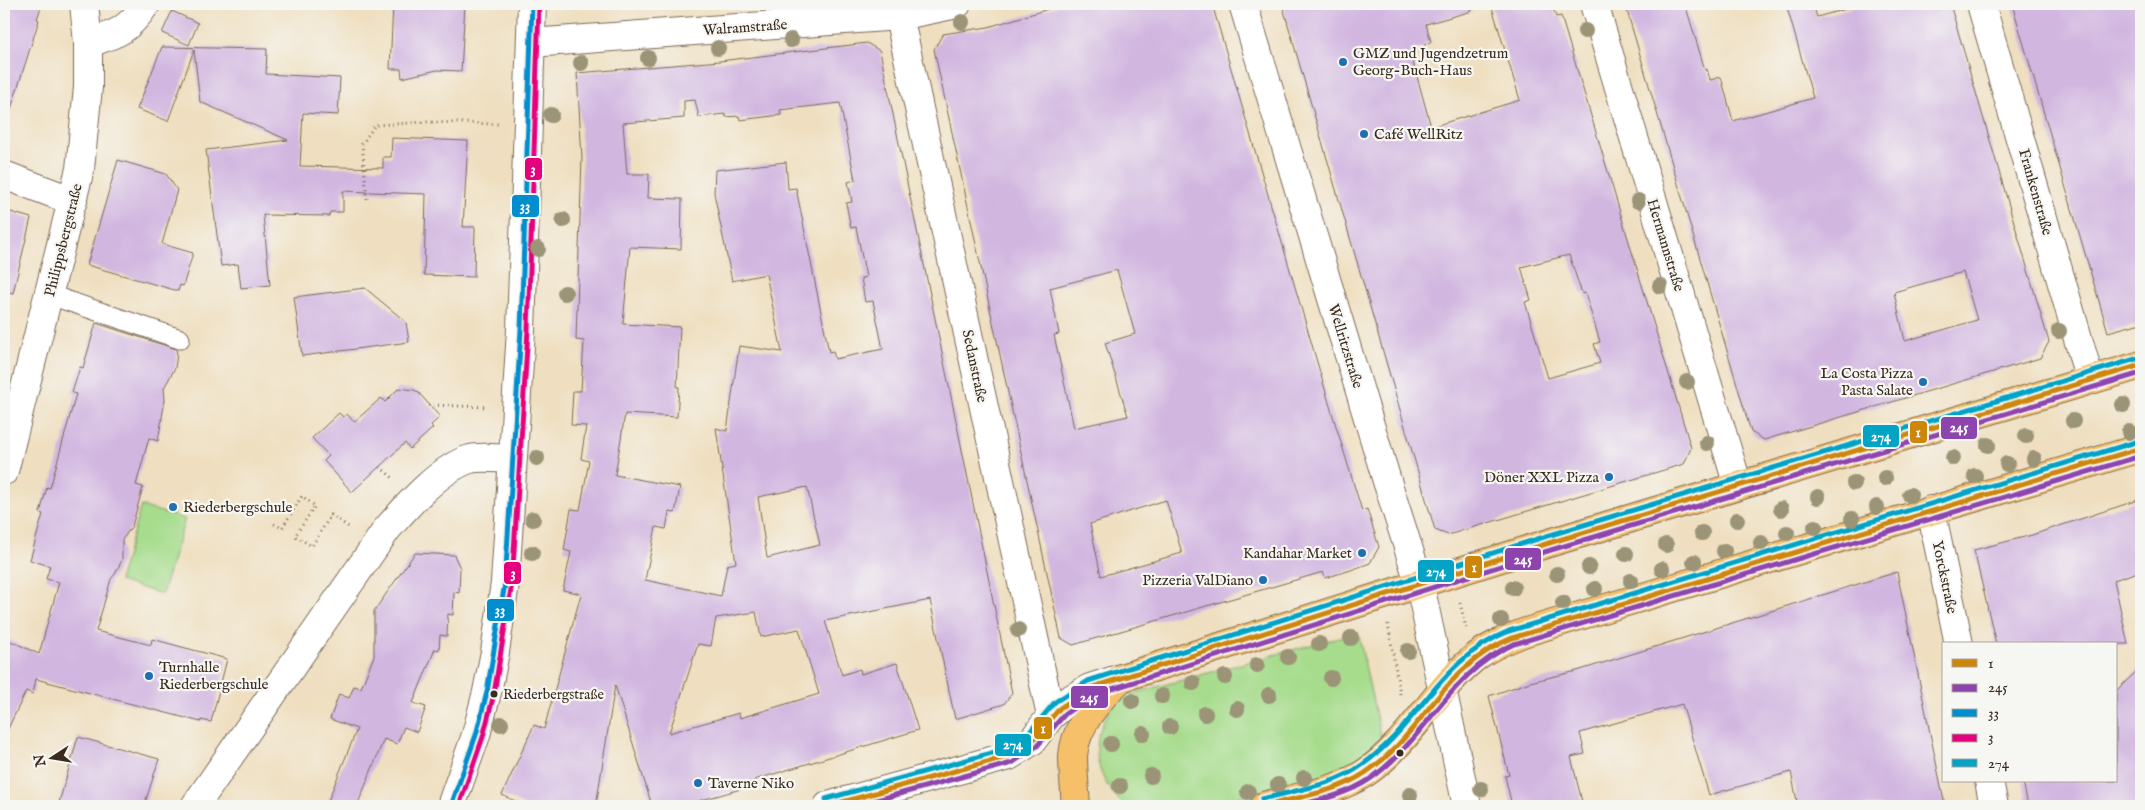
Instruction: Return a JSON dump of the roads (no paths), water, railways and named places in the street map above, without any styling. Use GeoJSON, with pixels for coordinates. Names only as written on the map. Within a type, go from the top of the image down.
{"type":"FeatureCollection","features":[{"type":"Feature","properties":{"kind":"main road"},"geometry":{"type":"LineString","coordinates":[[1079,799],[1073,754],[1085,721],[1107,691],[1122,678],[1549,543],[2141,365]]}},
{"type":"Feature","properties":{"kind":"main road"},"geometry":{"type":"LineString","coordinates":[[1264,806],[1336,787],[1366,773],[1381,760],[1442,690],[1473,659],[1502,641],[1526,632],[2141,448]]}},
{"type":"Feature","properties":{"kind":"street","name":"Philippsbergstraße"},"geometry":{"type":"LineString","coordinates":[[4,471],[50,295],[80,169],[88,87],[88,43],[84,4]]}},
{"type":"Feature","properties":{"kind":"street"},"geometry":{"type":"LineString","coordinates":[[88,43],[116,34],[127,27],[146,4]]}},
{"type":"Feature","properties":{"kind":"street"},"geometry":{"type":"LineString","coordinates":[[451,806],[476,735],[496,652],[505,583],[521,330],[532,4]]}},
{"type":"Feature","properties":{"kind":"street","name":"Walramstraße"},"geometry":{"type":"LineString","coordinates":[[532,43],[899,16],[957,4]]}},
{"type":"Feature","properties":{"kind":"street","name":"Wellritzstraße"},"geometry":{"type":"LineString","coordinates":[[1244,4],[1420,585],[1467,806]]}},
{"type":"Feature","properties":{"kind":"street","name":"Hermannstraße"},"geometry":{"type":"LineString","coordinates":[[1594,4],[1738,486]]}},
{"type":"Feature","properties":{"kind":"street","name":"Frankenstraße"},"geometry":{"type":"LineString","coordinates":[[1981,4],[2090,380]]}},
{"type":"Feature","properties":{"kind":"street","name":"Sedanstraße"},"geometry":{"type":"LineString","coordinates":[[899,16],[1051,716]]}},
{"type":"Feature","properties":{"kind":"street"},"geometry":{"type":"LineString","coordinates":[[4,175],[73,202]]}},
{"type":"Feature","properties":{"kind":"street"},"geometry":{"type":"LineString","coordinates":[[195,806],[387,529],[401,513],[430,484],[467,460],[512,459]]}},
{"type":"Feature","properties":{"kind":"street","name":"Yorckstraße"},"geometry":{"type":"LineString","coordinates":[[1931,510],[1959,642]]}},
{"type":"Feature","properties":{"kind":"street"},"geometry":{"type":"LineString","coordinates":[[828,806],[1009,756],[1032,741],[1051,716],[1079,694],[1122,678]]}},
{"type":"Feature","properties":{"kind":"street"},"geometry":{"type":"LineString","coordinates":[[1989,782],[1994,806]]}},
{"type":"Feature","properties":{"kind":"lane"},"geometry":{"type":"LineString","coordinates":[[50,295],[180,338]]}},
{"type":"Feature","properties":{"kind":"place","name":"GMZ und Jugendzetrum Georg-Buch-Haus"},"geometry":{"type":"Point","coordinates":[1343,62]}},
{"type":"Feature","properties":{"kind":"place","name":"Café WellRitz"},"geometry":{"type":"Point","coordinates":[1364,134]}},
{"type":"Feature","properties":{"kind":"place","name":"La Costa Pizza Pasta Salate"},"geometry":{"type":"Point","coordinates":[1923,382]}},
{"type":"Feature","properties":{"kind":"place","name":"Döner XXL Pizza"},"geometry":{"type":"Point","coordinates":[1609,477]}},
{"type":"Feature","properties":{"kind":"place","name":"Riederbergschule"},"geometry":{"type":"Point","coordinates":[173,507]}},
{"type":"Feature","properties":{"kind":"place","name":"Kandahar Market"},"geometry":{"type":"Point","coordinates":[1362,553]}},
{"type":"Feature","properties":{"kind":"place","name":"Pizzeria ValDiano"},"geometry":{"type":"Point","coordinates":[1263,580]}},
{"type":"Feature","properties":{"kind":"place","name":"Turnhalle Riederbergschule"},"geometry":{"type":"Point","coordinates":[149,676]}},
{"type":"Feature","properties":{"kind":"place","name":"Riederbergstraße"},"geometry":{"type":"Point","coordinates":[494,694]}},
{"type":"Feature","properties":{"kind":"place","name":"Taverne Niko"},"geometry":{"type":"Point","coordinates":[698,783]}}]}
